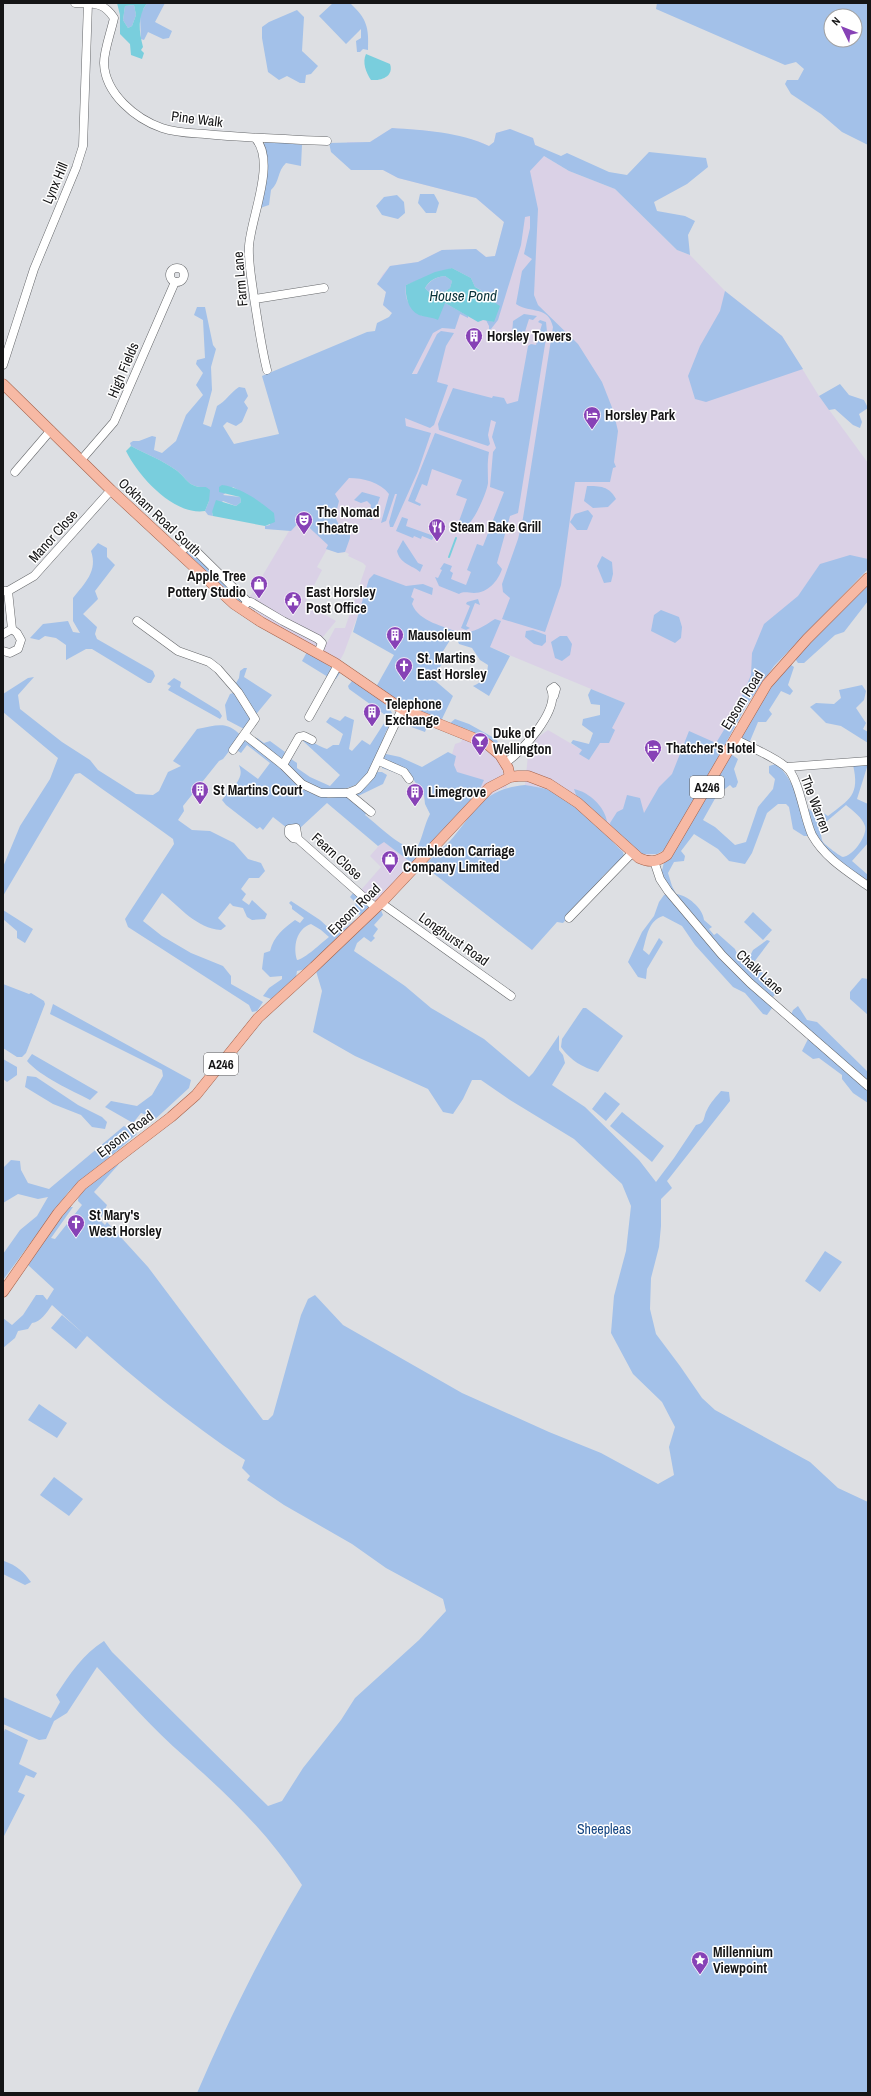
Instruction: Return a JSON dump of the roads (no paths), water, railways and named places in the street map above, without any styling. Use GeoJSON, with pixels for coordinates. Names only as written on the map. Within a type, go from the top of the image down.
{"type":"FeatureCollection","features":[{"type":"Feature","properties":{"kind":"main road","name":"Ockham Road South"},"geometry":{"type":"LineString","coordinates":[[3,384],[82,459],[111,490],[178,552],[244,605],[261,622],[338,665],[402,709],[486,742],[500,755],[505,763],[510,777]]}},
{"type":"Feature","properties":{"kind":"main road","name":"Epsom Road"},"geometry":{"type":"LineString","coordinates":[[3,1292],[58,1213],[82,1186],[185,1105],[204,1086],[258,1018],[378,906],[428,855],[479,798],[498,782],[510,777],[528,776],[549,784],[565,793],[632,852],[646,861],[654,862],[667,855],[753,706],[778,669],[868,578]]}},
{"type":"Feature","properties":{"kind":"street"},"geometry":{"type":"LineString","coordinates":[[75,3],[88,3]]}},
{"type":"Feature","properties":{"kind":"street","name":"Pine Walk"},"geometry":{"type":"LineString","coordinates":[[88,3],[100,5],[106,8],[114,18],[104,63],[111,87],[125,105],[151,123],[163,128],[256,138],[327,142]]}},
{"type":"Feature","properties":{"kind":"street","name":"Lynx Hill"},"geometry":{"type":"LineString","coordinates":[[3,365],[34,269],[76,168],[83,146],[88,3]]}},
{"type":"Feature","properties":{"kind":"street","name":"Farm Lane"},"geometry":{"type":"LineString","coordinates":[[256,138],[260,144],[263,161],[262,180],[249,246],[258,334],[267,370]]}},
{"type":"Feature","properties":{"kind":"street","name":"High Fields"},"geometry":{"type":"LineString","coordinates":[[82,459],[114,422],[175,282]]}},
{"type":"Feature","properties":{"kind":"street"},"geometry":{"type":"LineString","coordinates":[[254,299],[324,288]]}},
{"type":"Feature","properties":{"kind":"street"},"geometry":{"type":"LineString","coordinates":[[15,472],[51,430]]}},
{"type":"Feature","properties":{"kind":"street","name":"Manor Close"},"geometry":{"type":"LineString","coordinates":[[3,651],[10,653],[18,649],[20,640],[17,633],[12,629],[5,591],[34,576],[111,490]]}},
{"type":"Feature","properties":{"kind":"street"},"geometry":{"type":"LineString","coordinates":[[244,605],[252,602],[322,643],[318,653]]}},
{"type":"Feature","properties":{"kind":"street"},"geometry":{"type":"LineString","coordinates":[[138,621],[178,651],[209,662],[227,678],[255,719],[233,750]]}},
{"type":"Feature","properties":{"kind":"street"},"geometry":{"type":"LineString","coordinates":[[3,634],[12,629]]}},
{"type":"Feature","properties":{"kind":"street"},"geometry":{"type":"LineString","coordinates":[[309,717],[338,665]]}},
{"type":"Feature","properties":{"kind":"street"},"geometry":{"type":"LineString","coordinates":[[505,763],[514,757],[543,721],[552,706],[554,696]]}},
{"type":"Feature","properties":{"kind":"street"},"geometry":{"type":"LineString","coordinates":[[245,735],[283,765],[302,784],[321,793],[348,793],[365,784],[379,761],[402,709]]}},
{"type":"Feature","properties":{"kind":"street"},"geometry":{"type":"LineString","coordinates":[[283,765],[299,737],[304,736],[312,740]]}},
{"type":"Feature","properties":{"kind":"street","name":"The Warren"},"geometry":{"type":"LineString","coordinates":[[735,739],[787,767],[798,788],[804,816],[821,848],[834,861],[868,886]]}},
{"type":"Feature","properties":{"kind":"street"},"geometry":{"type":"LineString","coordinates":[[379,761],[404,772],[409,779]]}},
{"type":"Feature","properties":{"kind":"street"},"geometry":{"type":"LineString","coordinates":[[787,767],[868,761]]}},
{"type":"Feature","properties":{"kind":"street"},"geometry":{"type":"LineString","coordinates":[[348,793],[371,812]]}},
{"type":"Feature","properties":{"kind":"street","name":"Fearn Close"},"geometry":{"type":"LineString","coordinates":[[298,838],[378,906]]}},
{"type":"Feature","properties":{"kind":"street"},"geometry":{"type":"LineString","coordinates":[[569,918],[632,852]]}},
{"type":"Feature","properties":{"kind":"street","name":"Chalk Lane"},"geometry":{"type":"LineString","coordinates":[[654,862],[660,879],[668,891],[722,955],[750,983],[868,1086]]}},
{"type":"Feature","properties":{"kind":"street","name":"Longhurst Road"},"geometry":{"type":"LineString","coordinates":[[378,906],[511,996]]}},
{"type":"Feature","properties":{"kind":"water"},"geometry":{"type":"Polygon","coordinates":[[[117,3],[147,3],[140,19],[143,47],[141,50],[144,53],[142,59],[131,55],[130,44],[120,34],[120,15],[117,3]],[[134,5],[125,6],[123,20],[128,28],[132,26],[136,15],[134,5]]]}},
{"type":"Feature","properties":{"kind":"water"},"geometry":{"type":"Polygon","coordinates":[[[366,54],[390,64],[391,68],[389,75],[383,79],[371,80],[365,67],[364,60],[366,54]]]}},
{"type":"Feature","properties":{"kind":"water","name":"House Pond"},"geometry":{"type":"Polygon","coordinates":[[[452,268],[471,278],[475,287],[500,306],[494,322],[483,320],[478,322],[445,303],[438,320],[415,313],[408,302],[406,285],[435,272],[452,268]],[[445,276],[438,277],[433,279],[425,288],[430,293],[444,292],[450,288],[452,281],[445,276]]]}},
{"type":"Feature","properties":{"kind":"water"},"geometry":{"type":"Polygon","coordinates":[[[131,446],[171,466],[195,486],[206,487],[210,490],[209,501],[205,511],[193,511],[181,507],[158,492],[139,472],[126,451],[131,446]]]}},
{"type":"Feature","properties":{"kind":"water"},"geometry":{"type":"Polygon","coordinates":[[[222,485],[236,489],[256,499],[274,513],[275,522],[265,526],[213,516],[212,512],[216,500],[236,506],[241,502],[240,497],[219,492],[219,487],[222,485]]]}},
{"type":"Feature","properties":{"kind":"waterway"},"geometry":{"type":"LineString","coordinates":[[449,557],[456,538]]}},
{"type":"Feature","properties":{"kind":"place","name":"Horsley Towers"},"geometry":{"type":"Point","coordinates":[474,351]}},
{"type":"Feature","properties":{"kind":"place","name":"Horsley Park"},"geometry":{"type":"Point","coordinates":[592,430]}},
{"type":"Feature","properties":{"kind":"place","name":"The Nomad Theatre"},"geometry":{"type":"Point","coordinates":[304,535]}},
{"type":"Feature","properties":{"kind":"place","name":"Steam Bake Grill"},"geometry":{"type":"Point","coordinates":[437,542]}},
{"type":"Feature","properties":{"kind":"place","name":"Apple Tree Pottery Studio"},"geometry":{"type":"Point","coordinates":[259,599]}},
{"type":"Feature","properties":{"kind":"place","name":"East Horsley Post Office"},"geometry":{"type":"Point","coordinates":[293,615]}},
{"type":"Feature","properties":{"kind":"place","name":"Mausoleum"},"geometry":{"type":"Point","coordinates":[395,650]}},
{"type":"Feature","properties":{"kind":"place","name":"St. Martins East Horsley"},"geometry":{"type":"Point","coordinates":[404,681]}},
{"type":"Feature","properties":{"kind":"place","name":"Telephone Exchange"},"geometry":{"type":"Point","coordinates":[372,727]}},
{"type":"Feature","properties":{"kind":"place","name":"Duke of Wellington"},"geometry":{"type":"Point","coordinates":[480,756]}},
{"type":"Feature","properties":{"kind":"place","name":"Thatcher's Hotel"},"geometry":{"type":"Point","coordinates":[653,763]}},
{"type":"Feature","properties":{"kind":"place","name":"St Martins Court"},"geometry":{"type":"Point","coordinates":[200,805]}},
{"type":"Feature","properties":{"kind":"place","name":"Limegrove"},"geometry":{"type":"Point","coordinates":[415,807]}},
{"type":"Feature","properties":{"kind":"place","name":"Wimbledon Carriage Company Limited"},"geometry":{"type":"Point","coordinates":[390,874]}},
{"type":"Feature","properties":{"kind":"place","name":"St Mary's West Horsley"},"geometry":{"type":"Point","coordinates":[76,1238]}},
{"type":"Feature","properties":{"kind":"place","name":"Millennium Viewpoint"},"geometry":{"type":"Point","coordinates":[700,1975]}},
{"type":"Feature","properties":{"kind":"park label","name":"Sheepleas"},"geometry":{"type":"Point","coordinates":[604,1829]}}]}
